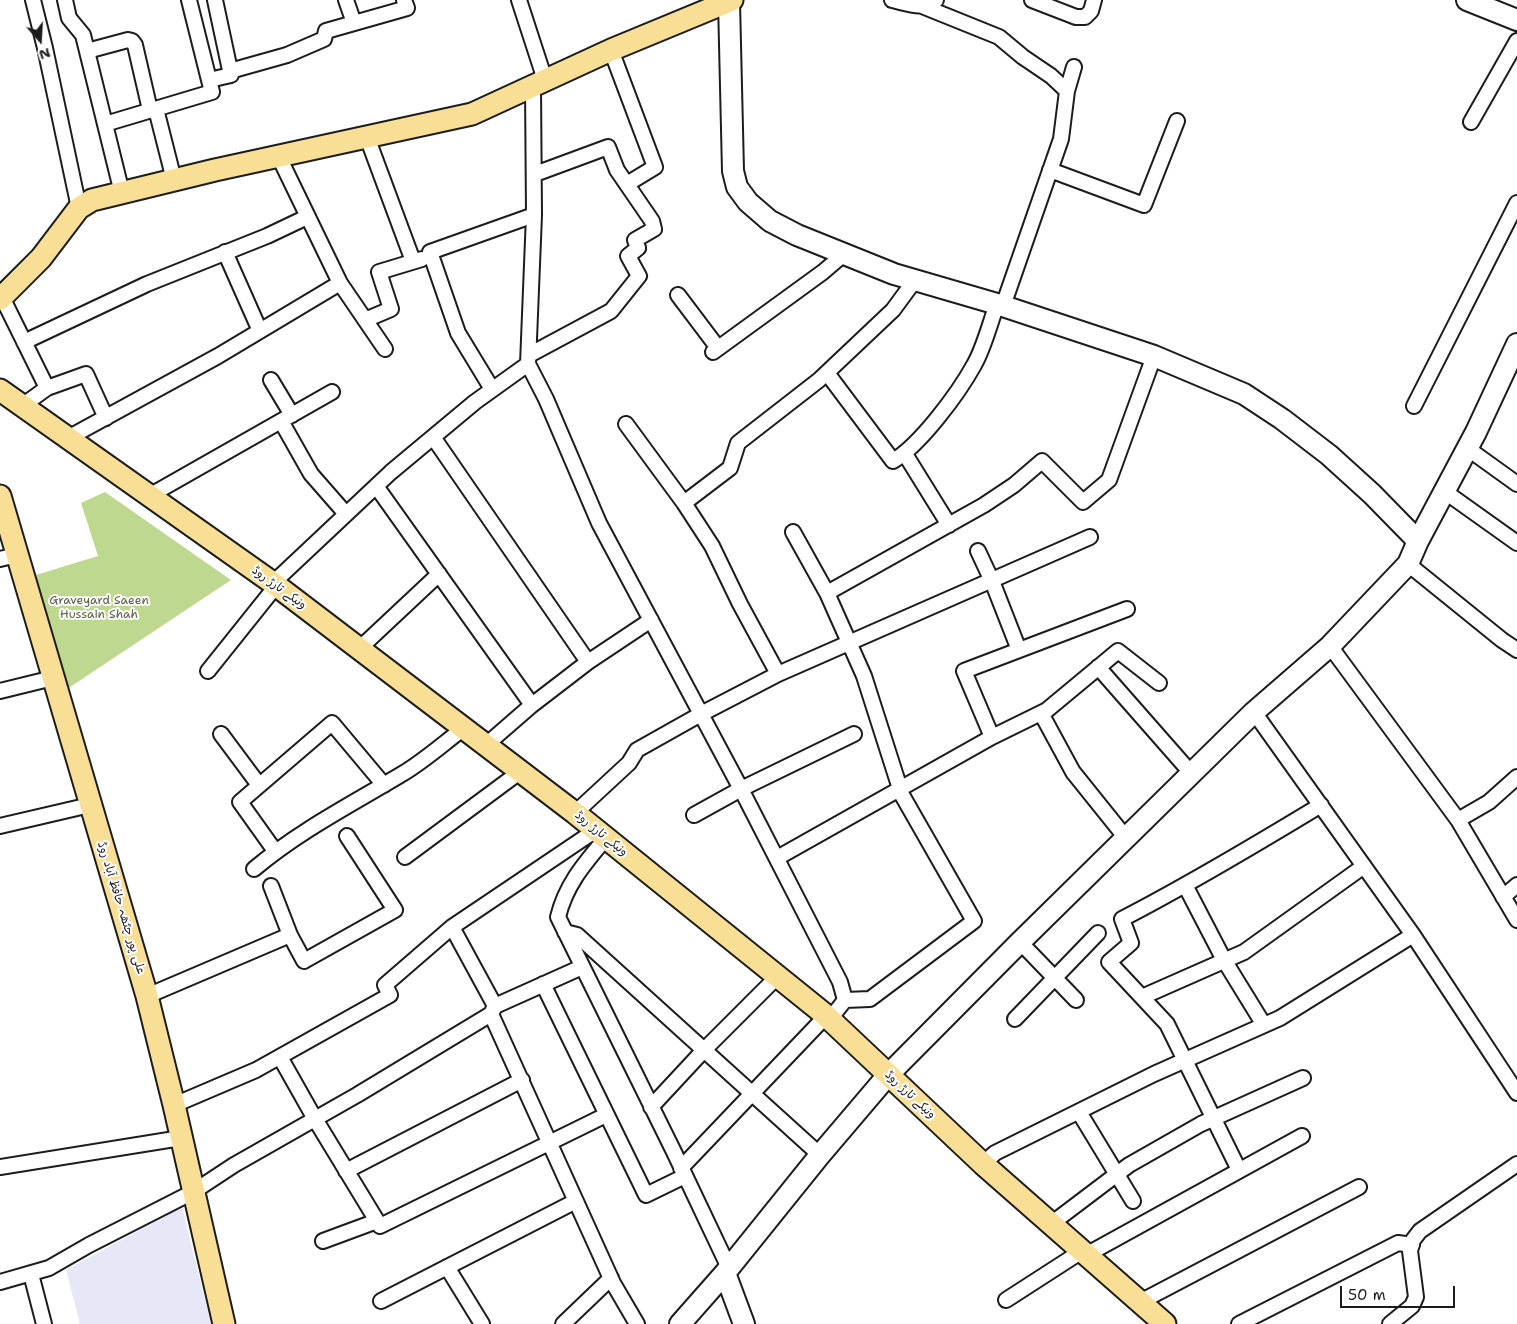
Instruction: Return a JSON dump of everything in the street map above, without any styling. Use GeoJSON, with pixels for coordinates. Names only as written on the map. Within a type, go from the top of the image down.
{"type":"FeatureCollection","features":[{"type":"Feature","properties":{"kind":"main road"},"geometry":{"type":"LineString","coordinates":[[1467,0],[1517,20]]}},
{"type":"Feature","properties":{"kind":"main road"},"geometry":{"type":"LineString","coordinates":[[3,291],[41,258],[79,208],[92,200],[472,114],[611,50],[731,1],[733,171],[737,187],[748,202],[770,221],[797,235],[894,274],[1000,305],[1154,356],[1244,394],[1282,419],[1329,455],[1418,541]]}},
{"type":"Feature","properties":{"kind":"main road"},"geometry":{"type":"LineString","coordinates":[[680,1324],[888,1075],[1254,712],[1330,646],[1408,564],[1418,541],[1515,356]]}},
{"type":"Feature","properties":{"kind":"main road","name":"ونیکے تارڑ روڈ"},"geometry":{"type":"LineString","coordinates":[[0,390],[275,585],[575,813],[828,1017],[983,1164],[1164,1324]]}},
{"type":"Feature","properties":{"kind":"main road","name":"علی پور چٹھہ حافظ آباد روڈ"},"geometry":{"type":"LineString","coordinates":[[0,496],[9,557],[53,678],[147,996],[224,1324]]}},
{"type":"Feature","properties":{"kind":"main road"},"geometry":{"type":"LineString","coordinates":[[727,1270],[744,1324]]}},
{"type":"Feature","properties":{"kind":"street"},"geometry":{"type":"LineString","coordinates":[[33,0],[46,48],[79,208]]}},
{"type":"Feature","properties":{"kind":"street"},"geometry":{"type":"LineString","coordinates":[[65,0],[69,18],[83,35],[122,193]]}},
{"type":"Feature","properties":{"kind":"street"},"geometry":{"type":"LineString","coordinates":[[104,124],[212,92],[189,0]]}},
{"type":"Feature","properties":{"kind":"street"},"geometry":{"type":"LineString","coordinates":[[209,80],[231,75],[215,0]]}},
{"type":"Feature","properties":{"kind":"street"},"geometry":{"type":"LineString","coordinates":[[346,0],[354,23]]}},
{"type":"Feature","properties":{"kind":"street"},"geometry":{"type":"LineString","coordinates":[[230,71],[287,55],[324,39],[326,31],[407,8],[404,0]]}},
{"type":"Feature","properties":{"kind":"street"},"geometry":{"type":"LineString","coordinates":[[519,0],[539,83],[529,359],[599,523],[777,858],[840,982],[845,1000]]}},
{"type":"Feature","properties":{"kind":"street"},"geometry":{"type":"LineString","coordinates":[[892,0],[922,6],[999,37],[1022,57],[1051,76],[1067,91]]}},
{"type":"Feature","properties":{"kind":"street"},"geometry":{"type":"LineString","coordinates":[[922,6],[932,4],[936,0]]}},
{"type":"Feature","properties":{"kind":"street"},"geometry":{"type":"LineString","coordinates":[[1032,0],[1076,17],[1085,17],[1091,11],[1094,0]]}},
{"type":"Feature","properties":{"kind":"street"},"geometry":{"type":"LineString","coordinates":[[87,51],[128,40],[132,41],[135,45],[174,180]]}},
{"type":"Feature","properties":{"kind":"street"},"geometry":{"type":"LineString","coordinates":[[1471,122],[1517,41]]}},
{"type":"Feature","properties":{"kind":"street"},"geometry":{"type":"LineString","coordinates":[[611,50],[655,167],[627,184]]}},
{"type":"Feature","properties":{"kind":"street"},"geometry":{"type":"LineString","coordinates":[[827,373],[892,461],[905,454],[929,428],[974,364],[1000,305],[1061,139],[1067,91],[1074,67]]}},
{"type":"Feature","properties":{"kind":"street"},"geometry":{"type":"LineString","coordinates":[[1050,170],[1144,205],[1176,121]]}},
{"type":"Feature","properties":{"kind":"street"},"geometry":{"type":"LineString","coordinates":[[367,137],[413,261]]}},
{"type":"Feature","properties":{"kind":"street"},"geometry":{"type":"LineString","coordinates":[[208,671],[275,585],[376,486],[529,359],[611,311],[639,276],[628,256],[638,248],[635,240],[654,229],[652,221],[617,170],[608,147],[535,174]]}},
{"type":"Feature","properties":{"kind":"street"},"geometry":{"type":"LineString","coordinates":[[279,157],[340,283],[385,349]]}},
{"type":"Feature","properties":{"kind":"street"},"geometry":{"type":"LineString","coordinates":[[1414,406],[1517,203]]}},
{"type":"Feature","properties":{"kind":"street"},"geometry":{"type":"LineString","coordinates":[[492,390],[458,333],[430,252],[534,215]]}},
{"type":"Feature","properties":{"kind":"street"},"geometry":{"type":"LineString","coordinates":[[24,342],[147,284],[267,236],[307,217]]}},
{"type":"Feature","properties":{"kind":"street"},"geometry":{"type":"LineString","coordinates":[[226,252],[260,331]]}},
{"type":"Feature","properties":{"kind":"street"},"geometry":{"type":"LineString","coordinates":[[678,295],[715,350],[823,272],[844,254]]}},
{"type":"Feature","properties":{"kind":"street"},"geometry":{"type":"LineString","coordinates":[[365,320],[391,308],[380,272],[432,256]]}},
{"type":"Feature","properties":{"kind":"street"},"geometry":{"type":"LineString","coordinates":[[684,503],[730,468],[738,443],[827,373],[893,310],[915,280]]}},
{"type":"Feature","properties":{"kind":"street"},"geometry":{"type":"LineString","coordinates":[[68,438],[260,331],[340,283]]}},
{"type":"Feature","properties":{"kind":"street"},"geometry":{"type":"LineString","coordinates":[[3,291],[24,342],[47,388]]}},
{"type":"Feature","properties":{"kind":"street"},"geometry":{"type":"LineString","coordinates":[[828,593],[984,505],[1014,485],[1042,461],[1084,502],[1109,480],[1154,356]]}},
{"type":"Feature","properties":{"kind":"street"},"geometry":{"type":"LineString","coordinates":[[22,406],[47,388],[86,374],[106,418]]}},
{"type":"Feature","properties":{"kind":"street"},"geometry":{"type":"LineString","coordinates":[[271,380],[312,474],[346,514]]}},
{"type":"Feature","properties":{"kind":"street"},"geometry":{"type":"LineString","coordinates":[[149,496],[332,392]]}},
{"type":"Feature","properties":{"kind":"street"},"geometry":{"type":"LineString","coordinates":[[626,424],[684,503],[712,546],[740,604],[778,674]]}},
{"type":"Feature","properties":{"kind":"street"},"geometry":{"type":"LineString","coordinates":[[433,437],[588,662]]}},
{"type":"Feature","properties":{"kind":"street"},"geometry":{"type":"LineString","coordinates":[[1467,448],[1517,484]]}},
{"type":"Feature","properties":{"kind":"street"},"geometry":{"type":"LineString","coordinates":[[905,454],[950,525]]}},
{"type":"Feature","properties":{"kind":"street"},"geometry":{"type":"LineString","coordinates":[[376,486],[532,706]]}},
{"type":"Feature","properties":{"kind":"street"},"geometry":{"type":"LineString","coordinates":[[1444,491],[1517,543]]}},
{"type":"Feature","properties":{"kind":"street"},"geometry":{"type":"LineString","coordinates":[[543,984],[646,1195],[683,1172],[752,1094],[845,1000],[870,999],[974,921],[900,788],[864,676],[828,593],[794,532]]}},
{"type":"Feature","properties":{"kind":"street"},"geometry":{"type":"LineString","coordinates":[[575,813],[628,763],[637,750],[701,714],[778,674],[1090,537]]}},
{"type":"Feature","properties":{"kind":"street"},"geometry":{"type":"LineString","coordinates":[[978,551],[1019,650]]}},
{"type":"Feature","properties":{"kind":"street"},"geometry":{"type":"LineString","coordinates":[[1408,564],[1517,650]]}},
{"type":"Feature","properties":{"kind":"street"},"geometry":{"type":"LineString","coordinates":[[359,649],[439,574]]}},
{"type":"Feature","properties":{"kind":"street"},"geometry":{"type":"LineString","coordinates":[[992,737],[964,671],[1127,609]]}},
{"type":"Feature","properties":{"kind":"street"},"geometry":{"type":"LineString","coordinates":[[486,745],[588,662],[651,620]]}},
{"type":"Feature","properties":{"kind":"street"},"geometry":{"type":"LineString","coordinates":[[1330,646],[1458,820],[1517,920]]}},
{"type":"Feature","properties":{"kind":"street"},"geometry":{"type":"LineString","coordinates":[[777,858],[992,737],[1046,710],[1118,651],[1158,683]]}},
{"type":"Feature","properties":{"kind":"street"},"geometry":{"type":"LineString","coordinates":[[1098,667],[1192,774]]}},
{"type":"Feature","properties":{"kind":"street"},"geometry":{"type":"LineString","coordinates":[[0,691],[53,678]]}},
{"type":"Feature","properties":{"kind":"street"},"geometry":{"type":"LineString","coordinates":[[1254,712],[1413,935],[1517,1093]]}},
{"type":"Feature","properties":{"kind":"street"},"geometry":{"type":"LineString","coordinates":[[1041,713],[1073,772],[1126,838]]}},
{"type":"Feature","properties":{"kind":"street"},"geometry":{"type":"LineString","coordinates":[[275,851],[240,802],[332,723],[384,785]]}},
{"type":"Feature","properties":{"kind":"street"},"geometry":{"type":"LineString","coordinates":[[254,869],[275,851],[346,806],[404,773],[464,728]]}},
{"type":"Feature","properties":{"kind":"street"},"geometry":{"type":"LineString","coordinates":[[221,734],[259,785]]}},
{"type":"Feature","properties":{"kind":"street"},"geometry":{"type":"LineString","coordinates":[[694,815],[741,789],[854,734]]}},
{"type":"Feature","properties":{"kind":"street"},"geometry":{"type":"LineString","coordinates":[[404,857],[521,772]]}},
{"type":"Feature","properties":{"kind":"street"},"geometry":{"type":"LineString","coordinates":[[1458,820],[1489,802],[1517,777]]}},
{"type":"Feature","properties":{"kind":"street"},"geometry":{"type":"LineString","coordinates":[[0,826],[90,805]]}},
{"type":"Feature","properties":{"kind":"street"},"geometry":{"type":"LineString","coordinates":[[1239,1170],[1167,1024],[1109,962],[1131,943],[1122,919],[1185,885],[1321,805]]}},
{"type":"Feature","properties":{"kind":"street"},"geometry":{"type":"LineString","coordinates":[[174,1105],[256,1070],[390,995],[385,985],[452,927],[601,834]]}},
{"type":"Feature","properties":{"kind":"street"},"geometry":{"type":"LineString","coordinates":[[601,834],[572,879],[561,904],[558,917],[683,1172],[727,1270]]}},
{"type":"Feature","properties":{"kind":"street"},"geometry":{"type":"LineString","coordinates":[[271,886],[290,935],[304,961],[395,910],[348,836]]}},
{"type":"Feature","properties":{"kind":"street"},"geometry":{"type":"LineString","coordinates":[[1142,997],[1244,952],[1364,866]]}},
{"type":"Feature","properties":{"kind":"street"},"geometry":{"type":"LineString","coordinates":[[1185,885],[1224,960],[1264,1026]]}},
{"type":"Feature","properties":{"kind":"street"},"geometry":{"type":"LineString","coordinates":[[1503,898],[1517,886]]}},
{"type":"Feature","properties":{"kind":"street"},"geometry":{"type":"LineString","coordinates":[[452,927],[493,1010],[522,1080],[611,1278],[636,1324]]}},
{"type":"Feature","properties":{"kind":"street"},"geometry":{"type":"LineString","coordinates":[[565,932],[577,934],[820,1155]]}},
{"type":"Feature","properties":{"kind":"street"},"geometry":{"type":"LineString","coordinates":[[1015,1018],[1098,933]]}},
{"type":"Feature","properties":{"kind":"street"},"geometry":{"type":"LineString","coordinates":[[147,996],[290,935]]}},
{"type":"Feature","properties":{"kind":"street"},"geometry":{"type":"LineString","coordinates":[[983,1164],[995,1153],[1184,1061],[1280,1018],[1413,935]]}},
{"type":"Feature","properties":{"kind":"street"},"geometry":{"type":"LineString","coordinates":[[1020,942],[1076,1000]]}},
{"type":"Feature","properties":{"kind":"street"},"geometry":{"type":"LineString","coordinates":[[0,1282],[49,1268],[88,1245],[193,1192],[234,1165],[315,1119],[493,1010],[543,984],[582,967]]}},
{"type":"Feature","properties":{"kind":"street"},"geometry":{"type":"LineString","coordinates":[[651,1107],[704,1050],[778,976]]}},
{"type":"Feature","properties":{"kind":"street"},"geometry":{"type":"LineString","coordinates":[[280,1057],[380,1226],[606,1115]]}},
{"type":"Feature","properties":{"kind":"street"},"geometry":{"type":"LineString","coordinates":[[1051,1224],[1129,1165],[1214,1118],[1303,1078]]}},
{"type":"Feature","properties":{"kind":"street"},"geometry":{"type":"LineString","coordinates":[[346,1170],[522,1080]]}},
{"type":"Feature","properties":{"kind":"street"},"geometry":{"type":"LineString","coordinates":[[1079,1112],[1133,1201]]}},
{"type":"Feature","properties":{"kind":"street"},"geometry":{"type":"LineString","coordinates":[[1006,1300],[1084,1253],[1302,1136]]}},
{"type":"Feature","properties":{"kind":"street"},"geometry":{"type":"LineString","coordinates":[[0,1167],[181,1138]]}},
{"type":"Feature","properties":{"kind":"street"},"geometry":{"type":"LineString","coordinates":[[1390,1324],[1412,1306],[1416,1297],[1410,1251],[1413,1240],[1420,1231],[1517,1164]]}},
{"type":"Feature","properties":{"kind":"street"},"geometry":{"type":"LineString","coordinates":[[1140,1302],[1359,1186]]}},
{"type":"Feature","properties":{"kind":"street"},"geometry":{"type":"LineString","coordinates":[[381,1301],[576,1201]]}},
{"type":"Feature","properties":{"kind":"street"},"geometry":{"type":"LineString","coordinates":[[322,1242],[378,1222]]}},
{"type":"Feature","properties":{"kind":"street"},"geometry":{"type":"LineString","coordinates":[[1240,1324],[1398,1243],[1412,1245]]}},
{"type":"Feature","properties":{"kind":"street"},"geometry":{"type":"LineString","coordinates":[[447,1267],[482,1324]]}},
{"type":"Feature","properties":{"kind":"street"},"geometry":{"type":"LineString","coordinates":[[31,1274],[44,1324]]}},
{"type":"Feature","properties":{"kind":"street"},"geometry":{"type":"LineString","coordinates":[[564,1324],[611,1278]]}},
{"type":"Feature","properties":{"kind":"shaded area"},"geometry":{"type":"Polygon","coordinates":[[[182,1207],[211,1324],[80,1324],[66,1270],[182,1207]]]}},
{"type":"Feature","properties":{"kind":"green space","name":"Graveyard Saeen Hussain Shah"},"geometry":{"type":"Polygon","coordinates":[[[105,492],[231,580],[67,689],[36,575],[98,556],[81,503],[105,492]]]}}]}
